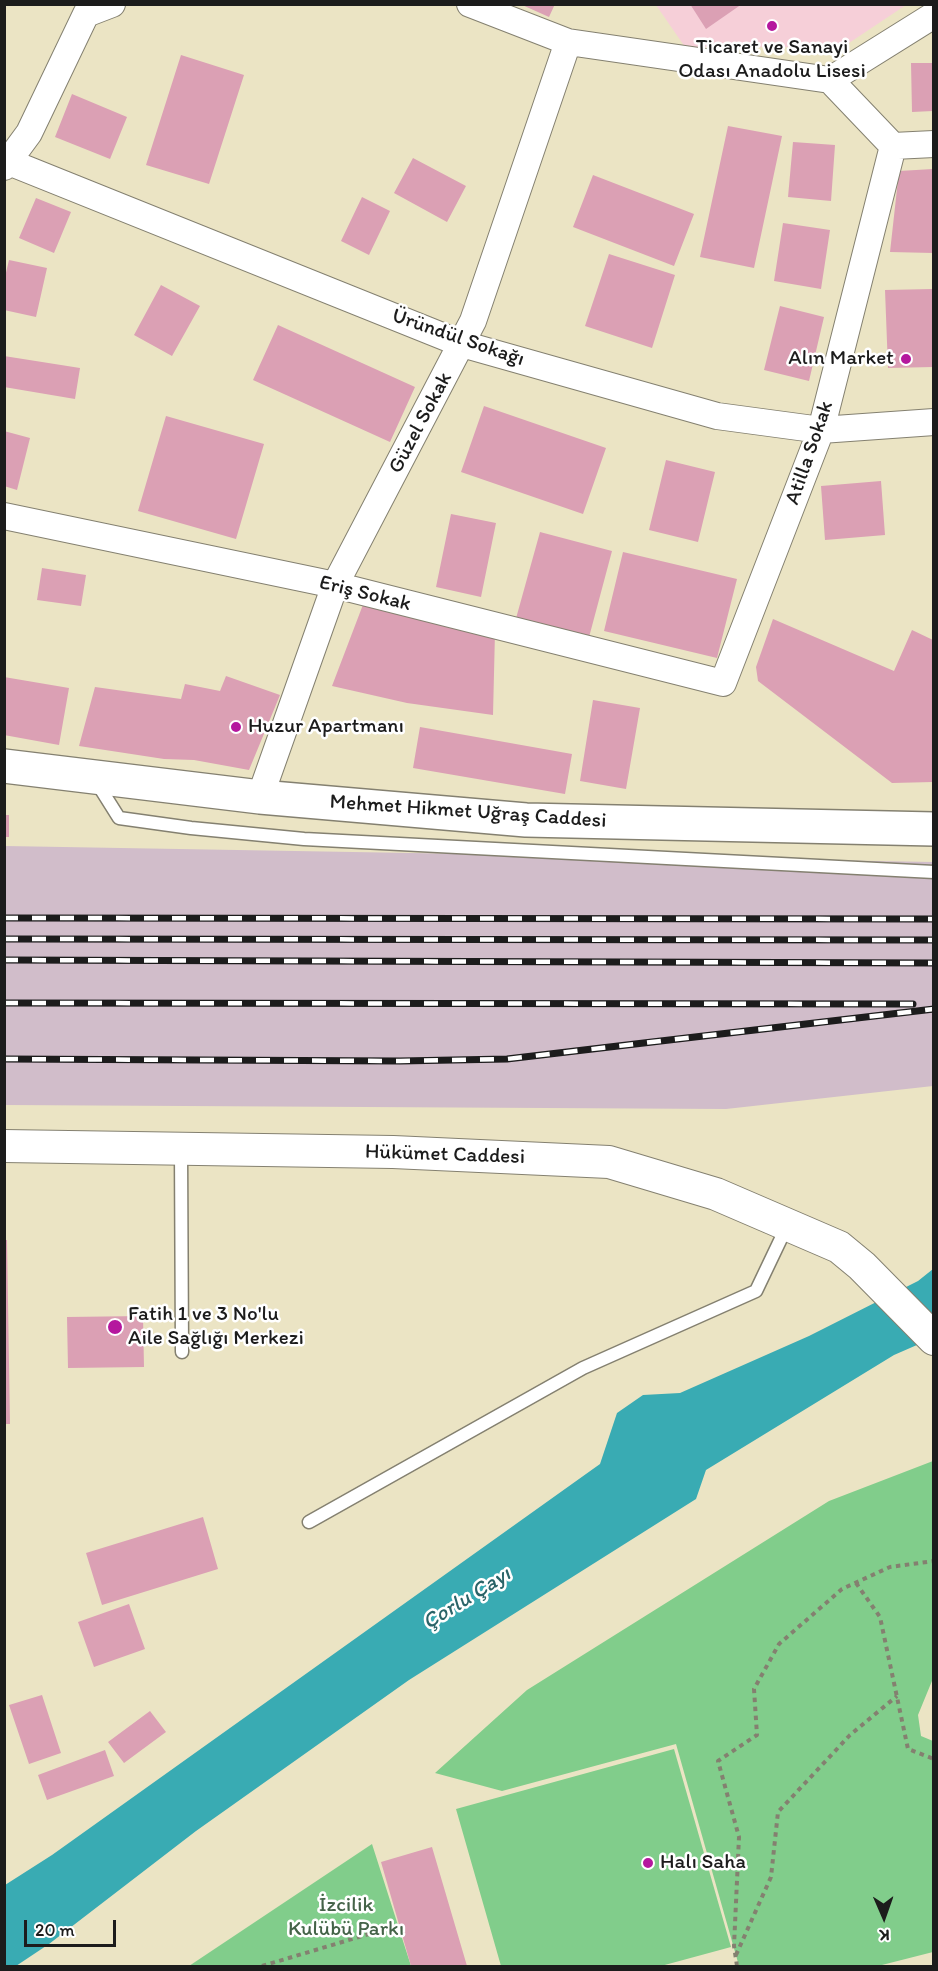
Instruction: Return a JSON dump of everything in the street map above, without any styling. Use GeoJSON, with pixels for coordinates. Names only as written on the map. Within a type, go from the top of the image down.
{"type":"FeatureCollection","features":[{"type":"Feature","properties":{"kind":"main road","name":"Mehmet Hikmet Uğraş Caddesi"},"geometry":{"type":"LineString","coordinates":[[4,766],[260,797],[526,820],[933,829]]}},
{"type":"Feature","properties":{"kind":"street"},"geometry":{"type":"LineString","coordinates":[[6,162],[28,133],[86,14],[112,4]]}},
{"type":"Feature","properties":{"kind":"street"},"geometry":{"type":"LineString","coordinates":[[470,4],[568,42],[830,80],[893,146],[933,144]]}},
{"type":"Feature","properties":{"kind":"street"},"geometry":{"type":"LineString","coordinates":[[830,80],[933,15]]}},
{"type":"Feature","properties":{"kind":"street","name":"Güzel Sokak"},"geometry":{"type":"LineString","coordinates":[[260,797],[335,585],[462,344],[568,42]]}},
{"type":"Feature","properties":{"kind":"street","name":"Atilla Sokak"},"geometry":{"type":"LineString","coordinates":[[723,683],[821,430],[893,146]]}},
{"type":"Feature","properties":{"kind":"street","name":"Üründül Sokağı"},"geometry":{"type":"LineString","coordinates":[[6,162],[462,344],[717,416],[821,430],[933,422]]}},
{"type":"Feature","properties":{"kind":"street","name":"Eriş Sokak"},"geometry":{"type":"LineString","coordinates":[[4,516],[335,585],[723,683]]}},
{"type":"Feature","properties":{"kind":"street","name":"Hükümet Caddesi"},"geometry":{"type":"LineString","coordinates":[[4,1146],[393,1152],[609,1162],[716,1194],[839,1247],[862,1266],[933,1339]]}},
{"type":"Feature","properties":{"kind":"lane"},"geometry":{"type":"LineString","coordinates":[[93,777],[119,818],[191,828],[315,840],[933,872]]}},
{"type":"Feature","properties":{"kind":"lane"},"geometry":{"type":"LineString","coordinates":[[181,1149],[182,1352]]}},
{"type":"Feature","properties":{"kind":"lane"},"geometry":{"type":"LineString","coordinates":[[309,1522],[583,1368],[756,1291],[788,1225]]}},
{"type":"Feature","properties":{"kind":"path"},"geometry":{"type":"LineString","coordinates":[[738,1966],[734,1947],[739,1837],[718,1761],[757,1735],[754,1689],[779,1644],[842,1589],[890,1567],[933,1561]]}},
{"type":"Feature","properties":{"kind":"path"},"geometry":{"type":"LineString","coordinates":[[856,1583],[880,1617],[908,1749],[933,1759]]}},
{"type":"Feature","properties":{"kind":"path"},"geometry":{"type":"LineString","coordinates":[[736,1957],[771,1877],[777,1812],[850,1735],[897,1696]]}},
{"type":"Feature","properties":{"kind":"path"},"geometry":{"type":"LineString","coordinates":[[262,1966],[399,1925]]}},
{"type":"Feature","properties":{"kind":"shaded area","name":"Ticaret ve Sanayi Odası Anadolu Lisesi"},"geometry":{"type":"Polygon","coordinates":[[[656,5],[906,5],[843,47],[685,47],[656,5]]]}},
{"type":"Feature","properties":{"kind":"shaded area"},"geometry":{"type":"Polygon","coordinates":[[[5,846],[933,862],[933,1086],[726,1109],[5,1105],[5,846]]]}},
{"type":"Feature","properties":{"kind":"green space"},"geometry":{"type":"Polygon","coordinates":[[[933,1461],[934,1676],[918,1715],[921,1736],[933,1741],[933,1952],[878,1966],[739,1966],[676,1744],[502,1791],[435,1773],[527,1690],[829,1501],[933,1461]]]}},
{"type":"Feature","properties":{"kind":"green space"},"geometry":{"type":"Polygon","coordinates":[[[674,1749],[731,1947],[661,1966],[501,1966],[456,1809],[674,1749]]]}},
{"type":"Feature","properties":{"kind":"green space","name":"İzcilik Kulübü Parkı"},"geometry":{"type":"Polygon","coordinates":[[[372,1844],[411,1966],[189,1966],[372,1844]]]}},
{"type":"Feature","properties":{"kind":"water","name":"Çorlu Çayı"},"geometry":{"type":"Polygon","coordinates":[[[933,1269],[933,1338],[894,1355],[706,1470],[696,1499],[409,1680],[196,1831],[49,1944],[16,1966],[5,1966],[5,1885],[52,1855],[600,1464],[617,1413],[643,1395],[680,1393],[809,1336],[918,1281],[933,1269]]]}},
{"type":"Feature","properties":{"kind":"building"},"geometry":{"type":"Polygon","coordinates":[[[520,4],[555,4],[549,17],[520,4]]]}},
{"type":"Feature","properties":{"kind":"building"},"geometry":{"type":"Polygon","coordinates":[[[690,4],[742,4],[706,29],[690,4]]]}},
{"type":"Feature","properties":{"kind":"building"},"geometry":{"type":"Polygon","coordinates":[[[181,55],[244,75],[209,184],[146,165],[181,55]]]}},
{"type":"Feature","properties":{"kind":"building"},"geometry":{"type":"Polygon","coordinates":[[[911,63],[933,63],[933,111],[912,112],[911,63]]]}},
{"type":"Feature","properties":{"kind":"building"},"geometry":{"type":"Polygon","coordinates":[[[72,94],[127,117],[110,159],[55,137],[72,94]]]}},
{"type":"Feature","properties":{"kind":"building"},"geometry":{"type":"Polygon","coordinates":[[[728,126],[782,136],[754,268],[700,257],[728,126]]]}},
{"type":"Feature","properties":{"kind":"building"},"geometry":{"type":"Polygon","coordinates":[[[793,142],[835,145],[831,201],[788,197],[793,142]]]}},
{"type":"Feature","properties":{"kind":"building"},"geometry":{"type":"Polygon","coordinates":[[[413,158],[466,186],[447,222],[394,193],[413,158]]]}},
{"type":"Feature","properties":{"kind":"building"},"geometry":{"type":"Polygon","coordinates":[[[933,169],[933,253],[890,252],[899,171],[933,169]]]}},
{"type":"Feature","properties":{"kind":"building"},"geometry":{"type":"Polygon","coordinates":[[[593,175],[694,214],[674,266],[573,227],[593,175]]]}},
{"type":"Feature","properties":{"kind":"building"},"geometry":{"type":"Polygon","coordinates":[[[362,197],[390,211],[369,255],[341,241],[362,197]]]}},
{"type":"Feature","properties":{"kind":"building"},"geometry":{"type":"Polygon","coordinates":[[[36,198],[71,212],[54,253],[19,238],[36,198]]]}},
{"type":"Feature","properties":{"kind":"building"},"geometry":{"type":"Polygon","coordinates":[[[783,223],[830,230],[821,289],[774,281],[783,223]]]}},
{"type":"Feature","properties":{"kind":"building"},"geometry":{"type":"Polygon","coordinates":[[[609,254],[675,275],[652,348],[585,326],[609,254]]]}},
{"type":"Feature","properties":{"kind":"building"},"geometry":{"type":"Polygon","coordinates":[[[9,260],[47,268],[36,317],[4,310],[4,281],[9,260]]]}},
{"type":"Feature","properties":{"kind":"building"},"geometry":{"type":"Polygon","coordinates":[[[161,285],[200,306],[172,356],[134,335],[161,285]]]}},
{"type":"Feature","properties":{"kind":"building"},"geometry":{"type":"Polygon","coordinates":[[[933,289],[933,367],[888,368],[885,290],[933,289]]]}},
{"type":"Feature","properties":{"kind":"building"},"geometry":{"type":"Polygon","coordinates":[[[780,306],[824,317],[809,381],[764,370],[780,306]]]}},
{"type":"Feature","properties":{"kind":"building"},"geometry":{"type":"Polygon","coordinates":[[[278,325],[415,387],[390,442],[253,380],[278,325]]]}},
{"type":"Feature","properties":{"kind":"building"},"geometry":{"type":"Polygon","coordinates":[[[4,356],[80,368],[75,399],[4,387],[4,356]]]}},
{"type":"Feature","properties":{"kind":"building"},"geometry":{"type":"Polygon","coordinates":[[[484,406],[606,448],[583,514],[461,472],[484,406]]]}},
{"type":"Feature","properties":{"kind":"building"},"geometry":{"type":"Polygon","coordinates":[[[166,416],[264,444],[236,539],[138,511],[166,416]]]}},
{"type":"Feature","properties":{"kind":"building"},"geometry":{"type":"Polygon","coordinates":[[[4,431],[30,438],[17,490],[4,486],[4,431]]]}},
{"type":"Feature","properties":{"kind":"building"},"geometry":{"type":"Polygon","coordinates":[[[666,460],[715,472],[698,542],[649,530],[666,460]]]}},
{"type":"Feature","properties":{"kind":"building"},"geometry":{"type":"Polygon","coordinates":[[[881,481],[885,535],[825,540],[821,486],[881,481]]]}},
{"type":"Feature","properties":{"kind":"building"},"geometry":{"type":"Polygon","coordinates":[[[451,514],[496,523],[481,597],[436,587],[451,514]]]}},
{"type":"Feature","properties":{"kind":"building"},"geometry":{"type":"Polygon","coordinates":[[[540,532],[612,551],[588,641],[515,622],[540,532]]]}},
{"type":"Feature","properties":{"kind":"building"},"geometry":{"type":"Polygon","coordinates":[[[623,552],[737,579],[717,658],[604,631],[623,552]]]}},
{"type":"Feature","properties":{"kind":"building"},"geometry":{"type":"Polygon","coordinates":[[[42,568],[86,575],[81,606],[37,600],[42,568]]]}},
{"type":"Feature","properties":{"kind":"building"},"geometry":{"type":"Polygon","coordinates":[[[364,602],[495,632],[493,715],[407,703],[332,686],[364,602]]]}},
{"type":"Feature","properties":{"kind":"building"},"geometry":{"type":"Polygon","coordinates":[[[773,619],[894,671],[912,630],[933,640],[933,782],[892,783],[758,681],[756,667],[773,619]]]}},
{"type":"Feature","properties":{"kind":"building"},"geometry":{"type":"Polygon","coordinates":[[[226,676],[280,695],[249,770],[194,760],[164,759],[79,746],[95,687],[181,699],[185,684],[220,691],[226,676]]]}},
{"type":"Feature","properties":{"kind":"building"},"geometry":{"type":"Polygon","coordinates":[[[4,677],[69,688],[59,745],[4,735],[4,677]]]}},
{"type":"Feature","properties":{"kind":"building"},"geometry":{"type":"Polygon","coordinates":[[[593,700],[640,708],[626,789],[580,781],[593,700]]]}},
{"type":"Feature","properties":{"kind":"building"},"geometry":{"type":"Polygon","coordinates":[[[420,727],[572,754],[565,794],[413,768],[420,727]]]}},
{"type":"Feature","properties":{"kind":"building"},"geometry":{"type":"Polygon","coordinates":[[[4,815],[9,815],[9,837],[4,837],[4,815]]]}},
{"type":"Feature","properties":{"kind":"building"},"geometry":{"type":"Polygon","coordinates":[[[4,1240],[7,1240],[10,1424],[4,1424],[4,1240]]]}},
{"type":"Feature","properties":{"kind":"building"},"geometry":{"type":"Polygon","coordinates":[[[143,1316],[144,1367],[68,1368],[67,1317],[143,1316]]]}},
{"type":"Feature","properties":{"kind":"building"},"geometry":{"type":"Polygon","coordinates":[[[203,1517],[218,1569],[102,1605],[86,1553],[203,1517]]]}},
{"type":"Feature","properties":{"kind":"building"},"geometry":{"type":"Polygon","coordinates":[[[129,1604],[145,1649],[94,1667],[78,1622],[129,1604]]]}},
{"type":"Feature","properties":{"kind":"building"},"geometry":{"type":"Polygon","coordinates":[[[42,1695],[61,1753],[29,1764],[9,1705],[42,1695]]]}},
{"type":"Feature","properties":{"kind":"building"},"geometry":{"type":"Polygon","coordinates":[[[150,1711],[166,1732],[124,1763],[108,1742],[150,1711]]]}},
{"type":"Feature","properties":{"kind":"building"},"geometry":{"type":"Polygon","coordinates":[[[105,1750],[114,1776],[47,1800],[38,1775],[105,1750]]]}},
{"type":"Feature","properties":{"kind":"building"},"geometry":{"type":"Polygon","coordinates":[[[432,1847],[467,1966],[411,1966],[381,1862],[432,1847]]]}},
{"type":"Feature","properties":{"kind":"railway"},"geometry":{"type":"LineString","coordinates":[[4,918],[934,919]]}},
{"type":"Feature","properties":{"kind":"railway"},"geometry":{"type":"LineString","coordinates":[[4,939],[934,940]]}},
{"type":"Feature","properties":{"kind":"railway"},"geometry":{"type":"LineString","coordinates":[[4,960],[934,963]]}},
{"type":"Feature","properties":{"kind":"railway"},"geometry":{"type":"LineString","coordinates":[[4,1003],[913,1004]]}},
{"type":"Feature","properties":{"kind":"railway"},"geometry":{"type":"LineString","coordinates":[[4,1059],[400,1061],[507,1059],[934,1009]]}},
{"type":"Feature","properties":{"kind":"place","name":"Ticaret ve Sanayi Odası Anadolu Lisesi"},"geometry":{"type":"Point","coordinates":[772,26]}},
{"type":"Feature","properties":{"kind":"place","name":"Alın Market"},"geometry":{"type":"Point","coordinates":[906,359]}},
{"type":"Feature","properties":{"kind":"place","name":"Huzur Apartmanı"},"geometry":{"type":"Point","coordinates":[236,727]}},
{"type":"Feature","properties":{"kind":"place","name":"Fatih 1 ve 3 No'lu Aile Sağlığı Merkezi"},"geometry":{"type":"Point","coordinates":[115,1327]}},
{"type":"Feature","properties":{"kind":"place","name":"Halı Saha"},"geometry":{"type":"Point","coordinates":[648,1863]}}]}
